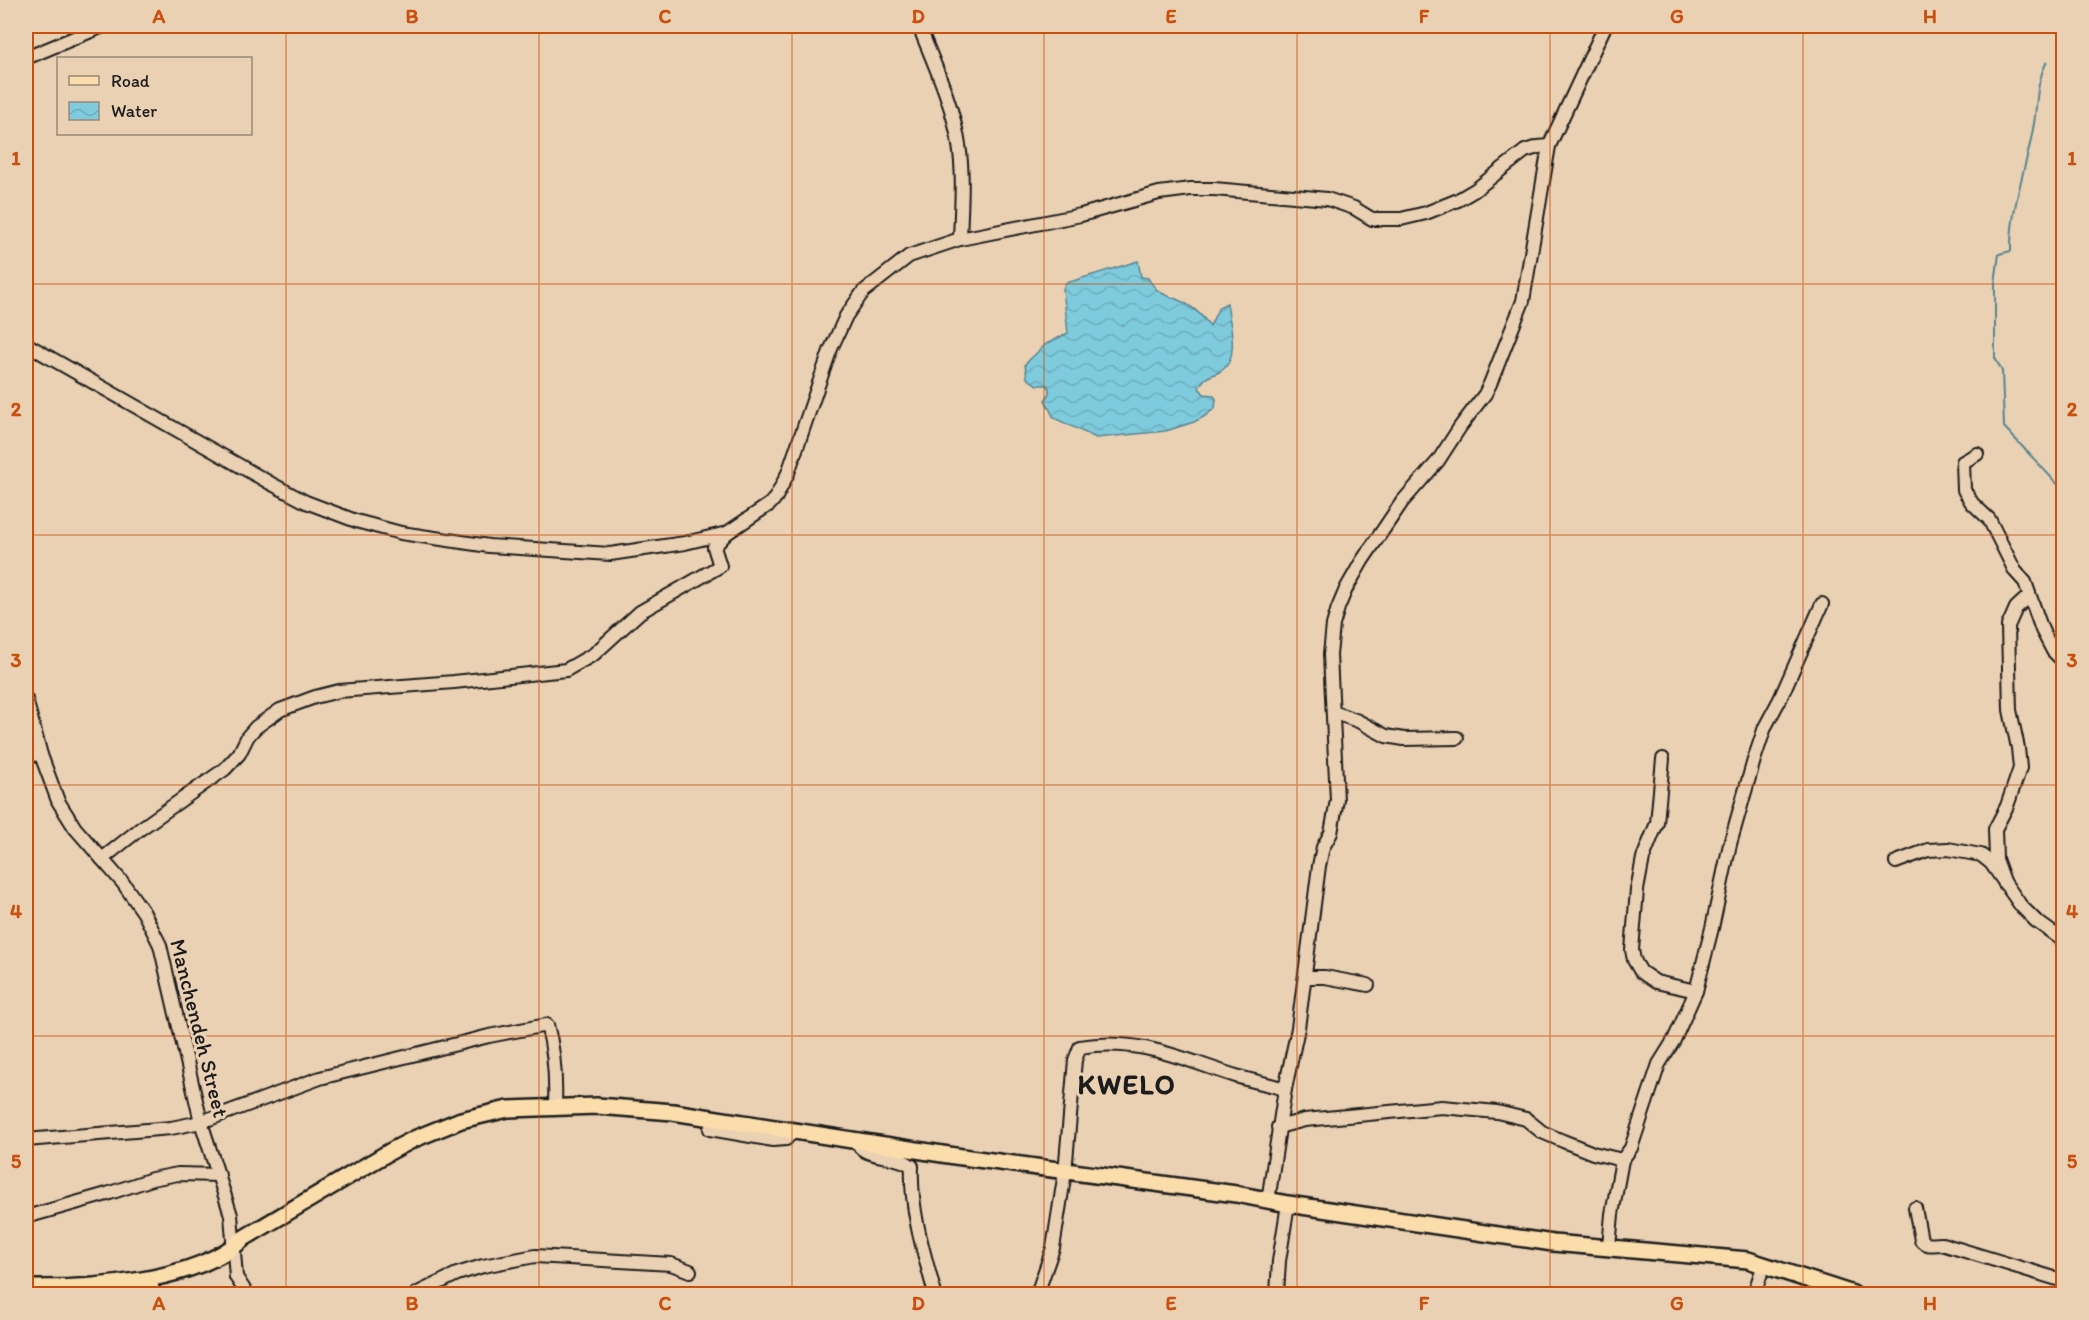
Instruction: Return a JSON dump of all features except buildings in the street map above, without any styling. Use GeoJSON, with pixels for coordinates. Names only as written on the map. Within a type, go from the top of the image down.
{"type":"FeatureCollection","features":[{"type":"Feature","properties":{"kind":"main road"},"geometry":{"type":"LineString","coordinates":[[33,1290],[90,1286],[170,1274],[201,1265],[237,1247],[382,1156],[422,1136],[460,1120],[508,1108],[555,1106],[637,1108],[673,1112],[1553,1243],[1748,1260],[1853,1294]]}},
{"type":"Feature","properties":{"kind":"main road"},"geometry":{"type":"LineString","coordinates":[[112,1294],[185,1281],[203,1274],[237,1247]]}},
{"type":"Feature","properties":{"kind":"street"},"geometry":{"type":"LineString","coordinates":[[26,58],[104,26]]}},
{"type":"Feature","properties":{"kind":"street"},"geometry":{"type":"LineString","coordinates":[[919,26],[953,116],[959,145],[962,195],[960,238]]}},
{"type":"Feature","properties":{"kind":"street"},"geometry":{"type":"LineString","coordinates":[[1268,1201],[1278,1126],[1298,1028],[1319,866],[1323,847],[1331,833],[1337,800],[1330,655],[1333,625],[1346,589],[1362,561],[1402,502],[1438,461],[1490,384],[1523,301],[1549,146],[1605,26]]}},
{"type":"Feature","properties":{"kind":"street"},"geometry":{"type":"LineString","coordinates":[[102,860],[140,829],[225,769],[239,754],[248,735],[280,710],[315,697],[339,692],[566,670],[594,654],[640,612],[720,566],[714,547],[727,533],[770,504],[776,497],[788,473],[830,351],[846,316],[863,292],[909,256],[960,238],[1081,215],[1159,193],[1191,189],[1224,189],[1327,199],[1354,208],[1372,219],[1414,217],[1458,200],[1475,190],[1525,151],[1549,146]]}},
{"type":"Feature","properties":{"kind":"street"},"geometry":{"type":"LineString","coordinates":[[26,344],[306,502],[356,521],[401,533],[489,546],[610,554],[685,543],[727,533]]}},
{"type":"Feature","properties":{"kind":"street"},"geometry":{"type":"LineString","coordinates":[[1977,454],[1963,462],[1964,490],[1972,503],[1989,519],[2014,571],[2025,582],[2042,630],[2053,651],[2064,662]]}},
{"type":"Feature","properties":{"kind":"street"},"geometry":{"type":"LineString","coordinates":[[2005,884],[1996,859],[1995,829],[2007,806],[2020,768],[2010,710],[2008,626],[2016,608],[2029,596]]}},
{"type":"Feature","properties":{"kind":"street"},"geometry":{"type":"LineString","coordinates":[[1609,1247],[1622,1160],[1631,1148],[1659,1064],[1674,1040],[1696,991],[1713,928],[1730,844],[1754,759],[1765,727],[1780,699],[1822,604]]}},
{"type":"Feature","properties":{"kind":"street","name":"Manchendeh Street"},"geometry":{"type":"LineString","coordinates":[[26,699],[41,755],[58,801],[75,828],[123,883],[144,913],[160,945],[201,1122],[231,1215],[237,1247],[236,1277],[247,1294]]}},
{"type":"Feature","properties":{"kind":"street"},"geometry":{"type":"LineString","coordinates":[[1333,712],[1358,721],[1386,736],[1404,739],[1457,738]]}},
{"type":"Feature","properties":{"kind":"street"},"geometry":{"type":"LineString","coordinates":[[26,754],[41,755]]}},
{"type":"Feature","properties":{"kind":"street"},"geometry":{"type":"LineString","coordinates":[[1662,759],[1657,823],[1643,858],[1637,890],[1632,950],[1634,960],[1641,972],[1656,982],[1696,991]]}},
{"type":"Feature","properties":{"kind":"street"},"geometry":{"type":"LineString","coordinates":[[1896,862],[1928,850],[1948,849],[1981,855],[1991,863],[2005,884],[2036,921],[2064,941]]}},
{"type":"Feature","properties":{"kind":"street"},"geometry":{"type":"LineString","coordinates":[[1305,977],[1325,977],[1368,985]]}},
{"type":"Feature","properties":{"kind":"street"},"geometry":{"type":"LineString","coordinates":[[26,1140],[171,1128],[201,1122],[320,1078],[489,1036],[547,1025],[552,1041],[556,1072],[555,1106]]}},
{"type":"Feature","properties":{"kind":"street"},"geometry":{"type":"LineString","coordinates":[[1037,1294],[1053,1248],[1065,1172],[1075,1060],[1080,1047],[1101,1043],[1166,1052],[1237,1076],[1285,1089]]}},
{"type":"Feature","properties":{"kind":"street"},"geometry":{"type":"LineString","coordinates":[[1278,1126],[1305,1120],[1431,1108],[1497,1112],[1526,1119],[1542,1132],[1563,1142],[1622,1160]]}},
{"type":"Feature","properties":{"kind":"street"},"geometry":{"type":"LineString","coordinates":[[710,1129],[773,1140],[786,1139],[793,1131]]}},
{"type":"Feature","properties":{"kind":"street"},"geometry":{"type":"LineString","coordinates":[[859,1141],[860,1147],[867,1152],[900,1158],[912,1166],[911,1190],[935,1294]]}},
{"type":"Feature","properties":{"kind":"street"},"geometry":{"type":"LineString","coordinates":[[26,1217],[152,1179],[194,1173],[219,1175]]}},
{"type":"Feature","properties":{"kind":"street"},"geometry":{"type":"LineString","coordinates":[[1277,1294],[1279,1260],[1288,1204]]}},
{"type":"Feature","properties":{"kind":"street"},"geometry":{"type":"LineString","coordinates":[[1915,1208],[1921,1240],[1924,1243],[1950,1245],[2064,1281]]}},
{"type":"Feature","properties":{"kind":"street"},"geometry":{"type":"LineString","coordinates":[[416,1294],[457,1274],[483,1266],[535,1256],[671,1264],[690,1271]]}},
{"type":"Feature","properties":{"kind":"street"},"geometry":{"type":"LineString","coordinates":[[1754,1294],[1764,1264]]}},
{"type":"Feature","properties":{"kind":"water"},"geometry":{"type":"Polygon","coordinates":[[[1138,261],[1141,277],[1148,278],[1161,293],[1191,307],[1210,326],[1219,307],[1227,303],[1232,339],[1231,358],[1221,371],[1206,378],[1199,388],[1204,394],[1213,395],[1216,399],[1215,408],[1205,416],[1166,431],[1096,438],[1054,418],[1045,400],[1049,393],[1047,385],[1037,385],[1027,378],[1025,364],[1046,344],[1068,333],[1063,289],[1066,283],[1138,261]]]}},
{"type":"Feature","properties":{"kind":"waterway"},"geometry":{"type":"LineString","coordinates":[[2047,61],[2039,86],[2033,129],[2016,204],[2011,251],[1999,254],[1995,283],[1995,358],[2002,371],[2004,427],[2064,491]]}},
{"type":"Feature","properties":{"kind":"district","name":"KWELO"},"geometry":{"type":"Point","coordinates":[1127,1084]}}]}
